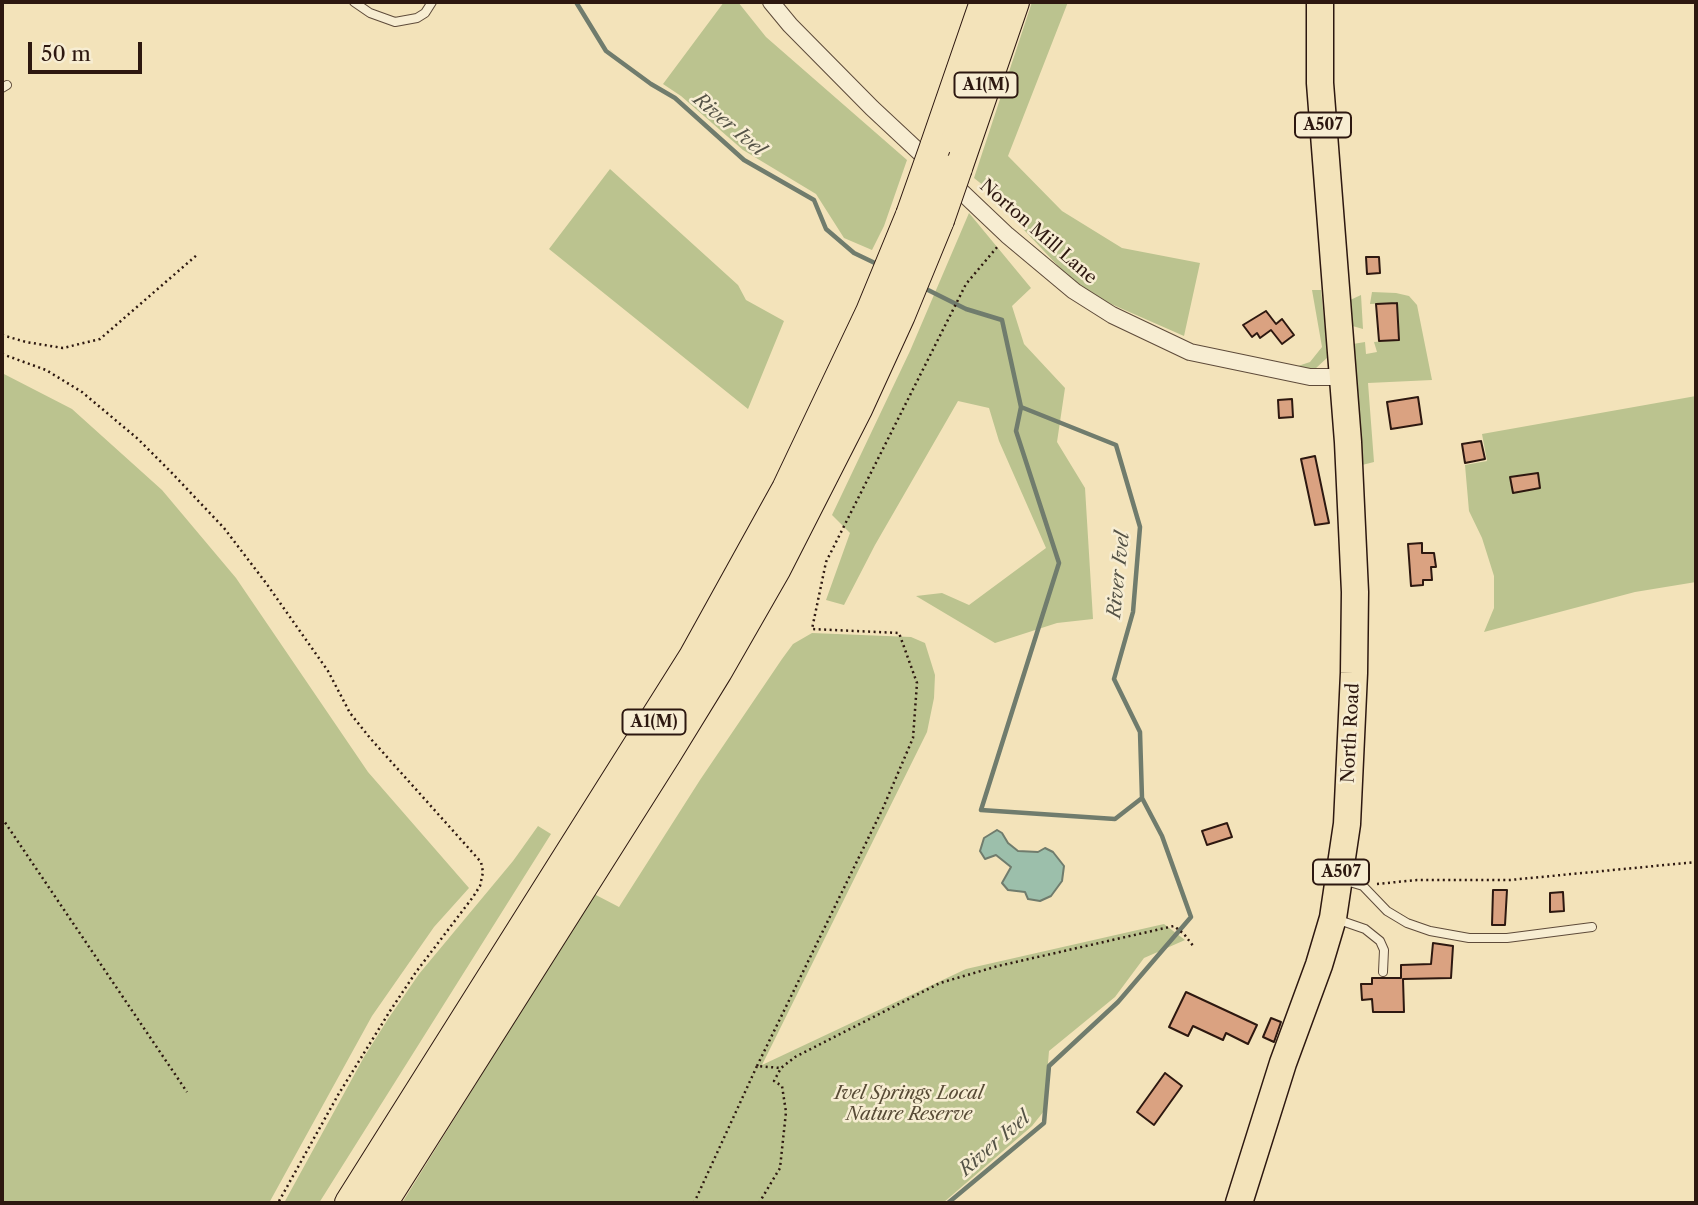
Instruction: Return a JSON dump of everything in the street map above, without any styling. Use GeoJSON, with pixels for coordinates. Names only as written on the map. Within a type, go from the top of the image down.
{"type":"FeatureCollection","features":[{"type":"Feature","properties":{"kind":"highway","name":"A1(M)"},"geometry":{"type":"LineString","coordinates":[[382,1203],[666,754],[763,591],[857,409],[900,315],[925,218],[935,147],[985,2]]}},
{"type":"Feature","properties":{"kind":"highway","name":"A1(M)"},"geometry":{"type":"LineString","coordinates":[[350,1203],[707,635],[781,501],[871,313],[957,168],[1014,2]]}},
{"type":"Feature","properties":{"kind":"main road","name":"North Road"},"geometry":{"type":"LineString","coordinates":[[1239,1203],[1333,918],[1352,882],[1347,824],[1355,592],[1343,377],[1320,83],[1320,2]]}},
{"type":"Feature","properties":{"kind":"street","name":"Norton Mill Lane"},"geometry":{"type":"LineString","coordinates":[[771,2],[790,25],[872,108],[1007,235],[1074,291],[1112,315],[1190,352],[1310,377],[1343,377]]}},
{"type":"Feature","properties":{"kind":"lane"},"geometry":{"type":"LineString","coordinates":[[354,2],[370,13],[395,22],[417,18],[425,13],[432,2]]}},
{"type":"Feature","properties":{"kind":"lane"},"geometry":{"type":"LineString","coordinates":[[1352,882],[1387,911],[1407,923],[1456,935],[1507,937],[1592,927]]}},
{"type":"Feature","properties":{"kind":"lane"},"geometry":{"type":"LineString","coordinates":[[1333,918],[1373,933],[1384,950],[1382,972]]}},
{"type":"Feature","properties":{"kind":"path"},"geometry":{"type":"LineString","coordinates":[[694,1203],[914,738],[917,683],[899,633],[812,629],[826,562],[966,284],[1007,235]]}},
{"type":"Feature","properties":{"kind":"path"},"geometry":{"type":"LineString","coordinates":[[2,335],[63,348],[100,340],[198,254]]}},
{"type":"Feature","properties":{"kind":"path"},"geometry":{"type":"LineString","coordinates":[[2,354],[46,370],[101,406],[170,471],[224,528],[328,671],[350,713],[481,862],[483,872],[480,886],[467,907],[416,972],[371,1040],[278,1203]]}},
{"type":"Feature","properties":{"kind":"path"},"geometry":{"type":"LineString","coordinates":[[2,818],[187,1092]]}},
{"type":"Feature","properties":{"kind":"path"},"geometry":{"type":"LineString","coordinates":[[1352,882],[1510,880],[1696,862]]}},
{"type":"Feature","properties":{"kind":"path"},"geometry":{"type":"LineString","coordinates":[[759,1203],[780,1168],[786,1112],[782,1086],[774,1081],[781,1068],[795,1057],[940,983],[998,966],[1174,926],[1194,947]]}},
{"type":"Feature","properties":{"kind":"path"},"geometry":{"type":"LineString","coordinates":[[757,1066],[781,1068]]}},
{"type":"Feature","properties":{"kind":"green space"},"geometry":{"type":"Polygon","coordinates":[[[724,2],[738,2],[766,37],[907,160],[884,226],[872,250],[844,238],[816,194],[743,150],[681,96],[663,84],[724,2]]]}},
{"type":"Feature","properties":{"kind":"green space"},"geometry":{"type":"Polygon","coordinates":[[[1032,2],[1068,2],[1008,156],[1062,211],[1122,248],[1200,263],[1184,336],[1102,300],[1076,285],[989,190],[974,178],[1032,2]]]}},
{"type":"Feature","properties":{"kind":"green space"},"geometry":{"type":"Polygon","coordinates":[[[610,169],[738,285],[746,300],[784,321],[748,409],[549,249],[610,169]]]}},
{"type":"Feature","properties":{"kind":"green space"},"geometry":{"type":"Polygon","coordinates":[[[969,213],[1031,288],[1012,306],[1024,344],[1065,388],[1057,442],[1085,488],[1093,619],[1057,623],[995,643],[916,596],[942,593],[969,605],[1046,548],[999,441],[989,408],[958,401],[875,545],[844,605],[826,600],[850,533],[832,515],[910,351],[969,213]]]}},
{"type":"Feature","properties":{"kind":"green space"},"geometry":{"type":"Polygon","coordinates":[[[1312,290],[1321,290],[1328,357],[1315,369],[1306,370],[1295,367],[1310,362],[1322,347],[1312,290]]]}},
{"type":"Feature","properties":{"kind":"green space"},"geometry":{"type":"Polygon","coordinates":[[[1372,292],[1409,296],[1417,305],[1432,380],[1368,383],[1374,462],[1362,465],[1353,344],[1365,342],[1366,354],[1377,352],[1374,342],[1399,340],[1397,303],[1370,304],[1372,292]]]}},
{"type":"Feature","properties":{"kind":"green space"},"geometry":{"type":"Polygon","coordinates":[[[1361,295],[1363,329],[1349,325],[1348,301],[1361,295]]]}},
{"type":"Feature","properties":{"kind":"green space"},"geometry":{"type":"Polygon","coordinates":[[[2,373],[72,409],[162,490],[236,578],[368,772],[469,888],[434,927],[372,1016],[269,1203],[2,1203],[2,373]]]}},
{"type":"Feature","properties":{"kind":"green space"},"geometry":{"type":"Polygon","coordinates":[[[1696,396],[1696,582],[1635,592],[1484,632],[1494,608],[1494,576],[1482,538],[1469,511],[1465,465],[1487,461],[1482,434],[1696,396]]]}},
{"type":"Feature","properties":{"kind":"green space","name":"Ivel Springs Local Nature Reserve"},"geometry":{"type":"Polygon","coordinates":[[[812,633],[911,637],[925,643],[935,675],[934,698],[927,732],[762,1065],[966,969],[1164,924],[1185,940],[1144,958],[1115,997],[1049,1051],[1044,1111],[1032,1126],[943,1203],[402,1203],[594,894],[619,907],[782,659],[793,644],[812,633]]]}},
{"type":"Feature","properties":{"kind":"green space"},"geometry":{"type":"Polygon","coordinates":[[[538,826],[551,834],[319,1203],[284,1203],[364,1057],[388,1019],[419,974],[513,861],[538,826]]]}},
{"type":"Feature","properties":{"kind":"shaded area"},"geometry":{"type":"Polygon","coordinates":[[[997,830],[1018,851],[1038,852],[1045,848],[1053,852],[1064,866],[1062,881],[1051,896],[1040,901],[1028,899],[1025,892],[1008,890],[1002,883],[1011,867],[996,855],[985,859],[980,851],[984,838],[997,830]]]}},
{"type":"Feature","properties":{"kind":"building"},"geometry":{"type":"Polygon","coordinates":[[[1366,257],[1379,257],[1380,273],[1367,274],[1366,257]]]}},
{"type":"Feature","properties":{"kind":"building"},"geometry":{"type":"Polygon","coordinates":[[[1397,303],[1399,340],[1379,341],[1376,304],[1397,303]]]}},
{"type":"Feature","properties":{"kind":"building"},"geometry":{"type":"Polygon","coordinates":[[[1266,311],[1276,324],[1282,319],[1294,335],[1282,344],[1271,330],[1260,338],[1257,333],[1252,337],[1243,325],[1266,311]]]}},
{"type":"Feature","properties":{"kind":"building"},"geometry":{"type":"Polygon","coordinates":[[[1418,397],[1422,424],[1391,429],[1387,402],[1418,397]]]}},
{"type":"Feature","properties":{"kind":"building"},"geometry":{"type":"Polygon","coordinates":[[[1292,399],[1293,417],[1279,418],[1278,400],[1292,399]]]}},
{"type":"Feature","properties":{"kind":"building"},"geometry":{"type":"Polygon","coordinates":[[[1481,441],[1485,459],[1465,463],[1462,444],[1481,441]]]}},
{"type":"Feature","properties":{"kind":"building"},"geometry":{"type":"Polygon","coordinates":[[[1315,456],[1329,523],[1315,525],[1301,459],[1315,456]]]}},
{"type":"Feature","properties":{"kind":"building"},"geometry":{"type":"Polygon","coordinates":[[[1538,473],[1540,488],[1513,493],[1510,477],[1538,473]]]}},
{"type":"Feature","properties":{"kind":"building"},"geometry":{"type":"Polygon","coordinates":[[[1422,543],[1422,553],[1434,553],[1436,567],[1431,567],[1432,580],[1423,580],[1423,585],[1411,586],[1408,544],[1422,543]]]}},
{"type":"Feature","properties":{"kind":"building"},"geometry":{"type":"Polygon","coordinates":[[[1227,823],[1232,837],[1207,845],[1202,831],[1227,823]]]}},
{"type":"Feature","properties":{"kind":"building"},"geometry":{"type":"Polygon","coordinates":[[[1493,890],[1507,890],[1505,925],[1492,925],[1493,890]]]}},
{"type":"Feature","properties":{"kind":"building"},"geometry":{"type":"Polygon","coordinates":[[[1563,892],[1564,911],[1550,912],[1550,893],[1563,892]]]}},
{"type":"Feature","properties":{"kind":"building"},"geometry":{"type":"Polygon","coordinates":[[[1433,943],[1453,946],[1451,978],[1403,979],[1404,1012],[1373,1012],[1372,999],[1362,1000],[1361,984],[1372,984],[1372,978],[1401,978],[1401,965],[1431,964],[1433,943]]]}},
{"type":"Feature","properties":{"kind":"building"},"geometry":{"type":"Polygon","coordinates":[[[1186,992],[1257,1025],[1248,1044],[1226,1033],[1223,1040],[1193,1026],[1188,1036],[1169,1027],[1186,992]]]}},
{"type":"Feature","properties":{"kind":"building"},"geometry":{"type":"Polygon","coordinates":[[[1271,1018],[1281,1022],[1274,1042],[1263,1037],[1271,1018]]]}},
{"type":"Feature","properties":{"kind":"building"},"geometry":{"type":"Polygon","coordinates":[[[1165,1073],[1182,1086],[1154,1125],[1137,1112],[1165,1073]]]}},
{"type":"Feature","properties":{"kind":"waterway","name":"River Ivel"},"geometry":{"type":"LineString","coordinates":[[576,2],[606,51],[675,98],[744,160],[814,200],[826,229],[854,253],[879,265]]}},
{"type":"Feature","properties":{"kind":"waterway","name":"River Ivel"},"geometry":{"type":"LineString","coordinates":[[924,288],[966,309],[1002,320],[1021,407],[1116,445],[1140,527],[1133,612],[1114,679],[1140,732],[1142,798],[1162,836],[1191,917],[1118,1002],[1049,1066],[1044,1123],[948,1203]]}},
{"type":"Feature","properties":{"kind":"waterway"},"geometry":{"type":"LineString","coordinates":[[1021,407],[1016,431],[1059,563],[981,810],[1115,819],[1142,798]]}}]}
